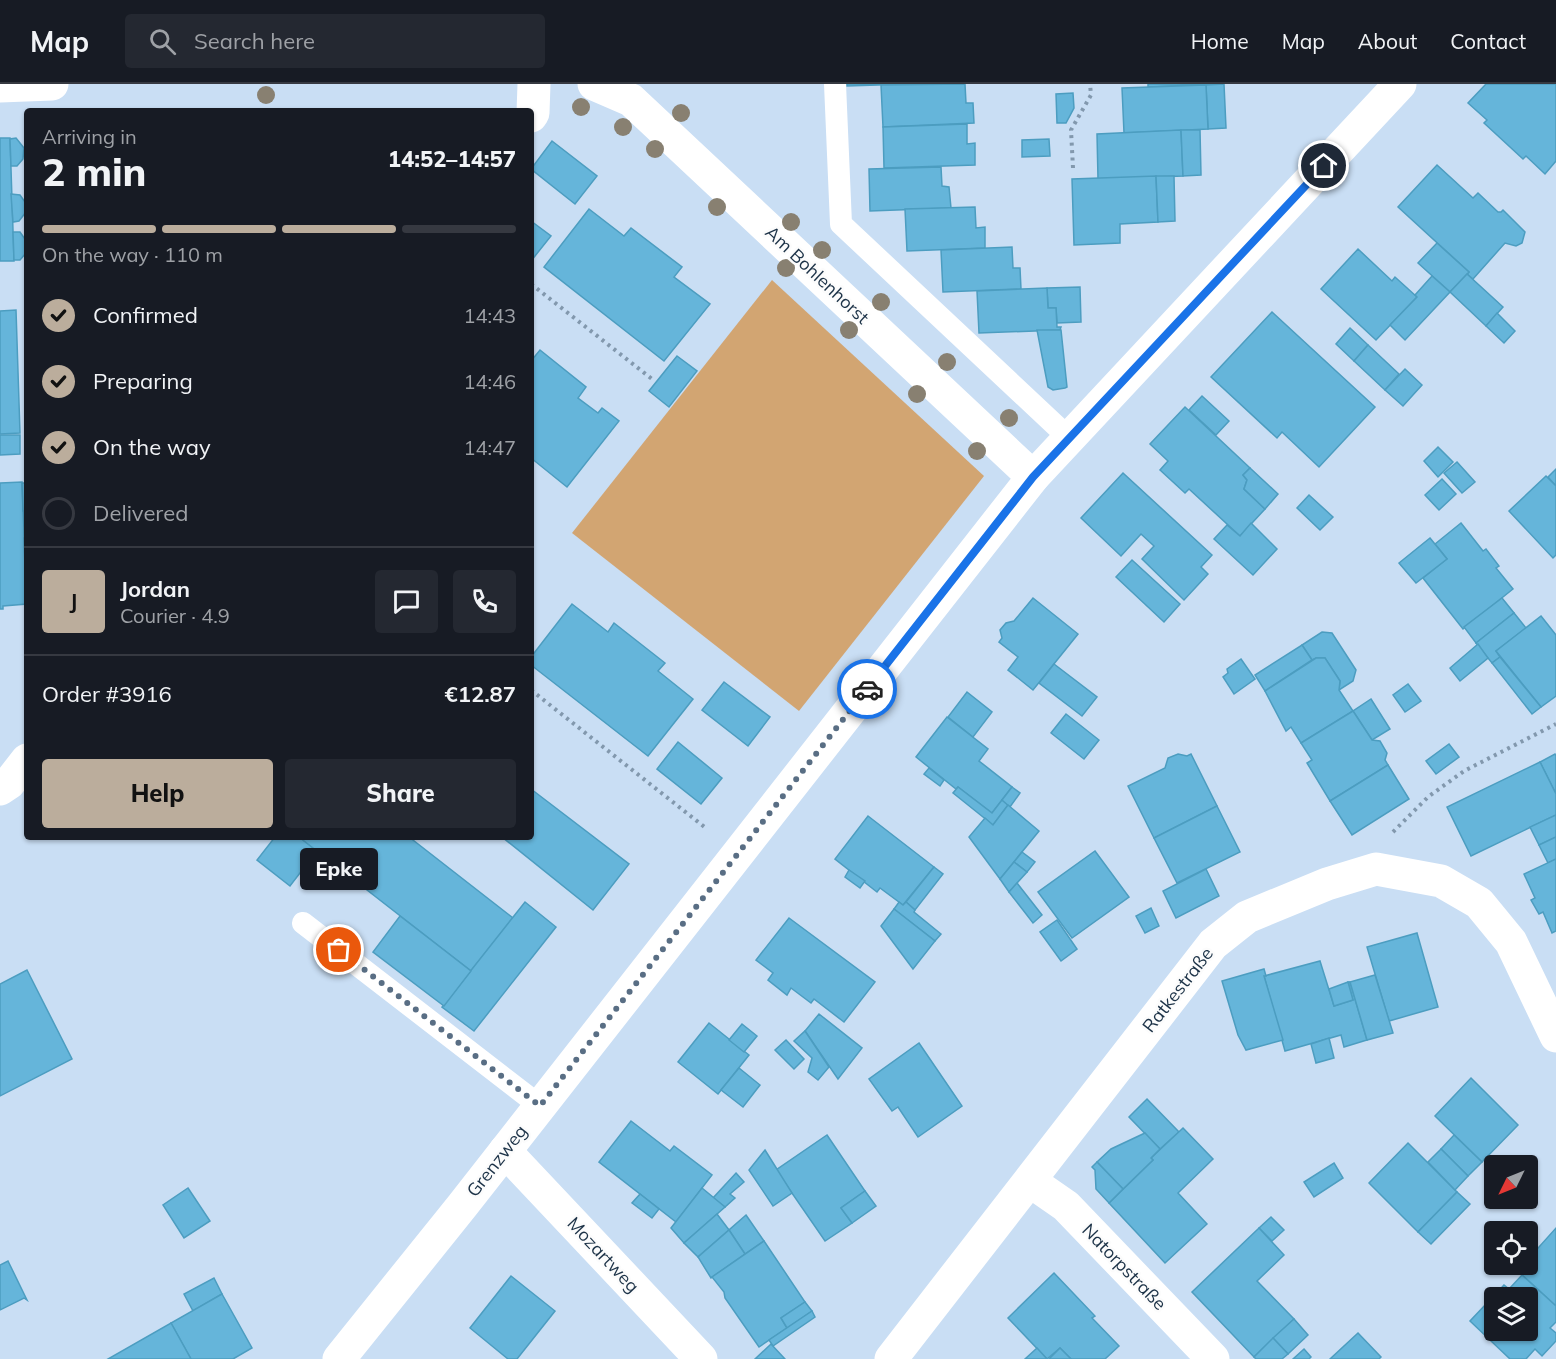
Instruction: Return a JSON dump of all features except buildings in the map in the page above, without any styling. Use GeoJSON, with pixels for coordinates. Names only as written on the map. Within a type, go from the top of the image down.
{"type":"FeatureCollection","features":[{"type":"Feature","properties":{"kind":"street"},"geometry":{"type":"LineString","coordinates":[[0,86],[52,84]]}},
{"type":"Feature","properties":{"kind":"street"},"geometry":{"type":"LineString","coordinates":[[533,108],[534,84]]}},
{"type":"Feature","properties":{"kind":"street","name":"Am Bohlenhorst"},"geometry":{"type":"LineString","coordinates":[[594,84],[631,100],[1033,477]]}},
{"type":"Feature","properties":{"kind":"street","name":"Grenzweg"},"geometry":{"type":"LineString","coordinates":[[339,1359],[505,1151],[1033,477],[1400,84]]}},
{"type":"Feature","properties":{"kind":"street"},"geometry":{"type":"LineString","coordinates":[[0,789],[9,783],[24,764]]}},
{"type":"Feature","properties":{"kind":"street","name":"Ratkestraße"},"geometry":{"type":"LineString","coordinates":[[891,1359],[1213,944],[1247,917],[1327,884],[1376,869],[1441,881],[1479,903],[1511,942],[1556,1036]]}},
{"type":"Feature","properties":{"kind":"street","name":"Mozartweg"},"geometry":{"type":"LineString","coordinates":[[505,1151],[701,1359]]}},
{"type":"Feature","properties":{"kind":"street","name":"Natorpstraße"},"geometry":{"type":"LineString","coordinates":[[1030,1181],[1066,1206],[1213,1359]]}},
{"type":"Feature","properties":{"kind":"lane"},"geometry":{"type":"LineString","coordinates":[[835,84],[841,224],[1069,438]]}},
{"type":"Feature","properties":{"kind":"lane"},"geometry":{"type":"LineString","coordinates":[[303,923],[540,1106]]}},
{"type":"Feature","properties":{"kind":"path"},"geometry":{"type":"LineString","coordinates":[[1073,168],[1071,130],[1090,95],[1090,84]]}},
{"type":"Feature","properties":{"kind":"path"},"geometry":{"type":"LineString","coordinates":[[534,286],[652,379]]}},
{"type":"Feature","properties":{"kind":"path"},"geometry":{"type":"LineString","coordinates":[[534,692],[738,853]]}},
{"type":"Feature","properties":{"kind":"path"},"geometry":{"type":"LineString","coordinates":[[1376,869],[1381,844],[1428,797],[1464,771],[1556,724]]}},
{"type":"Feature","properties":{"kind":"shaded area"},"geometry":{"type":"Polygon","coordinates":[[[772,280],[984,476],[799,711],[572,533],[772,280]]]}},
{"type":"Feature","properties":{"kind":"way so far"},"geometry":{"type":"LineString","coordinates":[[339,950],[540,1106],[867,689]]}},
{"type":"Feature","properties":{"kind":"place","name":"Epke"},"geometry":{"type":"Point","coordinates":[339,950]}},
{"type":"Feature","properties":{"kind":"route"},"geometry":{"type":"LineString","coordinates":[[867,689],[1033,477],[1324,166]]}}]}
